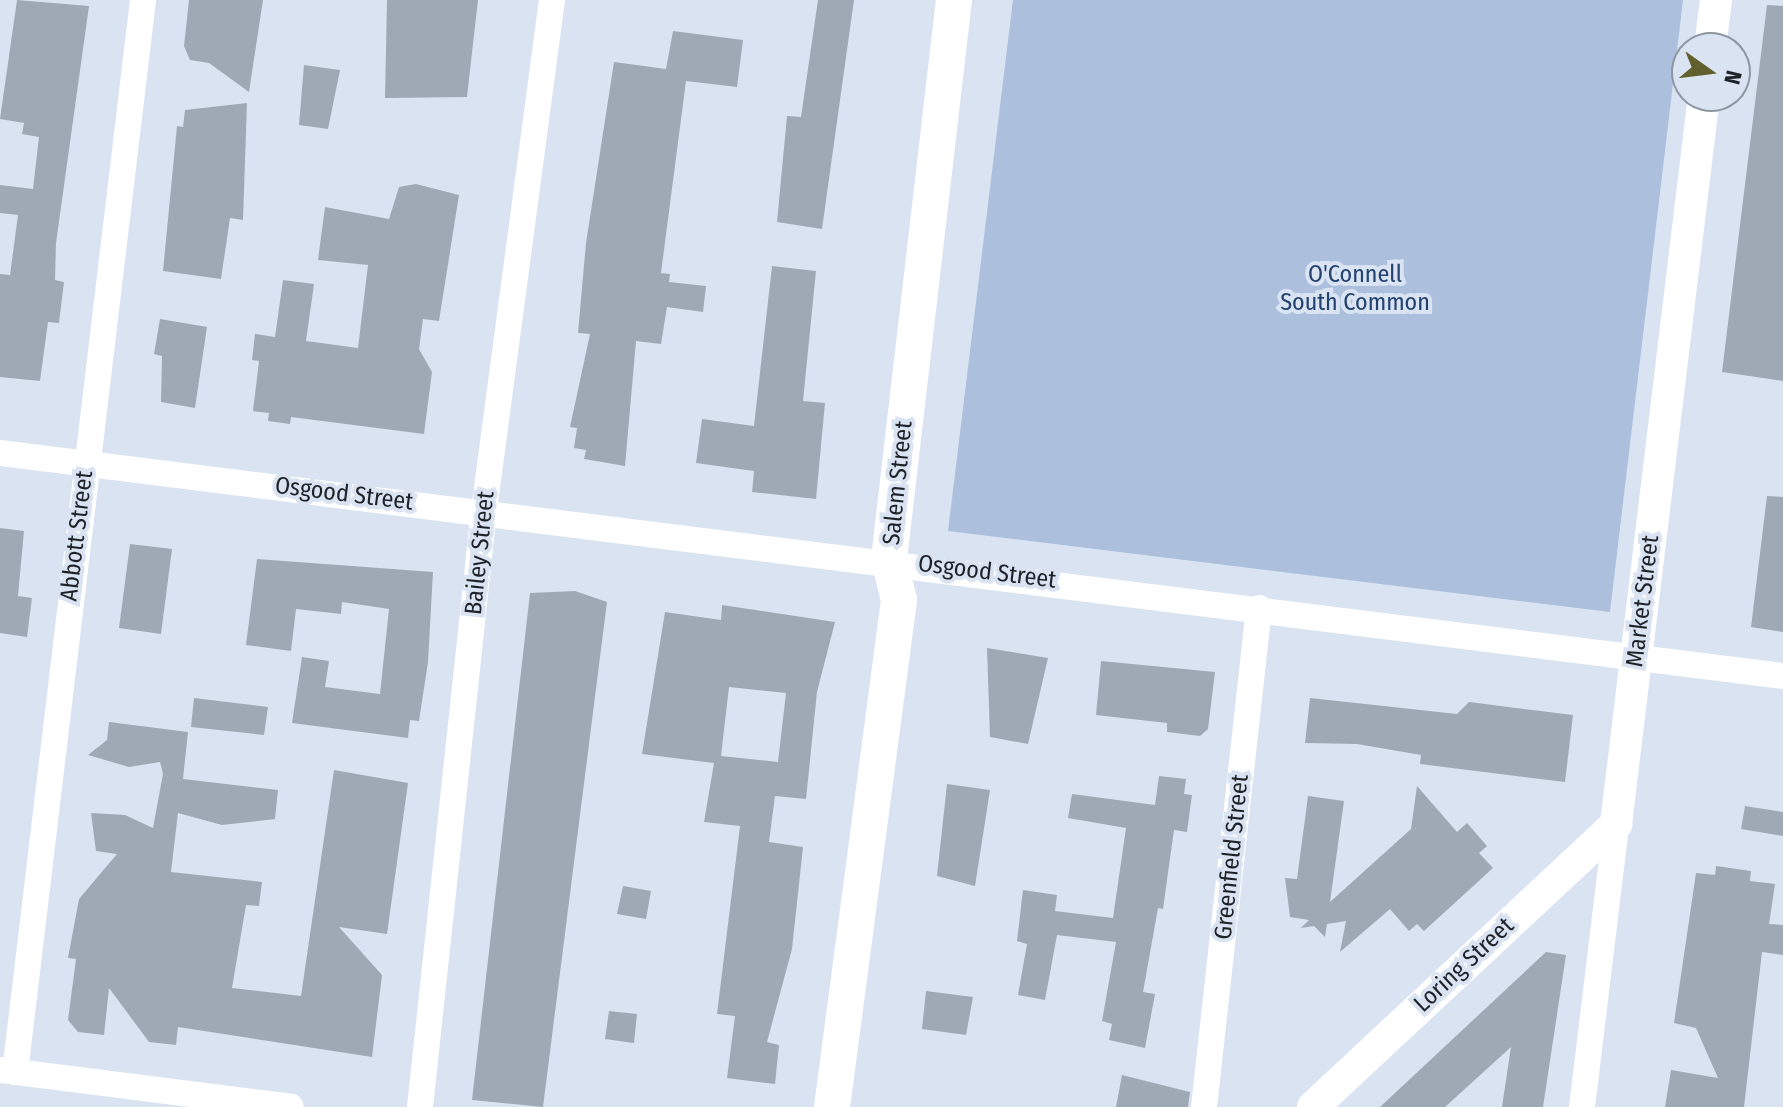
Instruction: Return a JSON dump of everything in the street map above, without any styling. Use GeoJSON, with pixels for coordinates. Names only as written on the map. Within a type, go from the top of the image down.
{"type":"FeatureCollection","features":[{"type":"Feature","properties":{"kind":"main road","name":"Salem Street"},"geometry":{"type":"LineString","coordinates":[[832,1107],[899,600],[889,559],[954,0]]}},
{"type":"Feature","properties":{"kind":"street","name":"Abbott Street"},"geometry":{"type":"LineString","coordinates":[[8,1071],[143,0]]}},
{"type":"Feature","properties":{"kind":"street","name":"Bailey Street"},"geometry":{"type":"LineString","coordinates":[[420,1107],[484,510],[552,0]]}},
{"type":"Feature","properties":{"kind":"street"},"geometry":{"type":"LineString","coordinates":[[1712,32],[1716,0]]}},
{"type":"Feature","properties":{"kind":"street","name":"Market Street"},"geometry":{"type":"LineString","coordinates":[[1582,1107],[1702,112]]}},
{"type":"Feature","properties":{"kind":"street","name":"Osgood Street"},"geometry":{"type":"LineString","coordinates":[[0,453],[889,559],[1783,676]]}},
{"type":"Feature","properties":{"kind":"street","name":"Greenfield Street"},"geometry":{"type":"LineString","coordinates":[[1204,1107],[1259,608]]}},
{"type":"Feature","properties":{"kind":"street","name":"Loring Street"},"geometry":{"type":"LineString","coordinates":[[1313,1107],[1616,824]]}},
{"type":"Feature","properties":{"kind":"street"},"geometry":{"type":"LineString","coordinates":[[8,1071],[291,1107]]}},
{"type":"Feature","properties":{"kind":"green space","name":"O'Connell South Common"},"geometry":{"type":"Polygon","coordinates":[[[1013,0],[1683,0],[1679,32],[1671,32],[1671,101],[1610,612],[948,531],[1013,0]]]}},
{"type":"Feature","properties":{"kind":"building"},"geometry":{"type":"Polygon","coordinates":[[[17,0],[89,6],[56,243],[55,280],[64,282],[59,323],[48,322],[40,381],[0,377],[0,274],[10,275],[18,215],[0,213],[0,185],[33,189],[39,137],[22,134],[24,123],[0,119],[17,0]]]}},
{"type":"Feature","properties":{"kind":"building"},"geometry":{"type":"Polygon","coordinates":[[[189,0],[263,0],[249,92],[209,63],[190,60],[184,46],[189,0]]]}},
{"type":"Feature","properties":{"kind":"building"},"geometry":{"type":"Polygon","coordinates":[[[387,0],[478,0],[467,97],[385,98],[387,0]]]}},
{"type":"Feature","properties":{"kind":"building"},"geometry":{"type":"Polygon","coordinates":[[[818,0],[854,0],[822,229],[777,222],[787,116],[801,117],[818,0]]]}},
{"type":"Feature","properties":{"kind":"building"},"geometry":{"type":"Polygon","coordinates":[[[1767,5],[1783,6],[1783,381],[1722,372],[1767,5]]]}},
{"type":"Feature","properties":{"kind":"building"},"geometry":{"type":"Polygon","coordinates":[[[673,31],[743,40],[737,87],[686,81],[661,273],[670,274],[669,282],[706,286],[703,312],[667,307],[661,344],[636,341],[625,466],[584,459],[586,450],[574,448],[577,428],[570,427],[590,334],[578,333],[586,243],[614,62],[666,69],[673,31]]]}},
{"type":"Feature","properties":{"kind":"building"},"geometry":{"type":"Polygon","coordinates":[[[304,65],[340,70],[328,129],[299,125],[304,65]]]}},
{"type":"Feature","properties":{"kind":"building"},"geometry":{"type":"Polygon","coordinates":[[[247,103],[243,220],[230,218],[221,279],[163,271],[177,126],[183,127],[185,110],[247,103]]]}},
{"type":"Feature","properties":{"kind":"building"},"geometry":{"type":"Polygon","coordinates":[[[416,184],[459,195],[439,321],[423,319],[419,349],[432,372],[424,434],[291,417],[290,424],[268,421],[269,413],[253,411],[259,361],[252,360],[255,334],[275,337],[283,280],[314,284],[306,341],[358,348],[368,265],[318,260],[325,207],[389,219],[399,187],[416,184]]]}},
{"type":"Feature","properties":{"kind":"building"},"geometry":{"type":"Polygon","coordinates":[[[772,266],[816,271],[803,401],[825,403],[816,499],[752,492],[754,471],[696,463],[702,419],[754,426],[772,266]]]}},
{"type":"Feature","properties":{"kind":"building"},"geometry":{"type":"Polygon","coordinates":[[[160,319],[207,327],[195,408],[161,402],[162,356],[154,354],[160,319]]]}},
{"type":"Feature","properties":{"kind":"building"},"geometry":{"type":"Polygon","coordinates":[[[1767,496],[1783,497],[1783,632],[1751,627],[1767,496]]]}},
{"type":"Feature","properties":{"kind":"building"},"geometry":{"type":"Polygon","coordinates":[[[0,528],[24,531],[18,596],[32,598],[27,637],[0,633],[0,528]]]}},
{"type":"Feature","properties":{"kind":"building"},"geometry":{"type":"Polygon","coordinates":[[[130,544],[172,549],[161,634],[119,628],[130,544]]]}},
{"type":"Feature","properties":{"kind":"building"},"geometry":{"type":"Polygon","coordinates":[[[257,559],[433,572],[428,662],[419,721],[410,720],[408,738],[292,723],[302,657],[329,661],[325,687],[380,694],[389,609],[342,602],[341,614],[296,609],[291,651],[246,645],[257,559]]]}},
{"type":"Feature","properties":{"kind":"building"},"geometry":{"type":"Polygon","coordinates":[[[575,591],[607,602],[543,1107],[472,1100],[530,593],[575,591]]]}},
{"type":"Feature","properties":{"kind":"building"},"geometry":{"type":"Polygon","coordinates":[[[722,605],[835,622],[817,692],[806,799],[775,796],[769,842],[803,847],[792,949],[767,1042],[779,1045],[775,1084],[727,1078],[735,1016],[717,1014],[740,826],[704,822],[714,763],[642,754],[665,612],[721,620],[722,605]],[[729,687],[721,756],[778,762],[786,693],[729,687]]]}},
{"type":"Feature","properties":{"kind":"building"},"geometry":{"type":"Polygon","coordinates":[[[987,648],[1048,658],[1028,744],[990,737],[987,648]]]}},
{"type":"Feature","properties":{"kind":"building"},"geometry":{"type":"Polygon","coordinates":[[[1101,661],[1215,672],[1208,729],[1200,736],[1167,732],[1167,723],[1096,715],[1101,661]]]}},
{"type":"Feature","properties":{"kind":"building"},"geometry":{"type":"Polygon","coordinates":[[[194,698],[268,707],[264,735],[191,727],[194,698]]]}},
{"type":"Feature","properties":{"kind":"building"},"geometry":{"type":"Polygon","coordinates":[[[1310,698],[1457,714],[1469,702],[1573,715],[1565,782],[1420,764],[1421,755],[1357,744],[1305,743],[1310,698]]]}},
{"type":"Feature","properties":{"kind":"building"},"geometry":{"type":"Polygon","coordinates":[[[109,722],[188,732],[183,779],[278,790],[275,819],[222,825],[178,813],[171,872],[262,882],[259,906],[246,905],[232,988],[301,996],[334,770],[408,783],[387,934],[339,927],[382,975],[372,1057],[178,1027],[176,1045],[149,1042],[109,988],[104,1035],[78,1032],[68,1020],[76,959],[68,958],[79,899],[117,854],[96,851],[91,813],[125,815],[153,828],[163,774],[160,762],[129,767],[88,755],[107,740],[109,722]]]}},
{"type":"Feature","properties":{"kind":"building"},"geometry":{"type":"Polygon","coordinates":[[[1159,776],[1186,779],[1184,794],[1192,795],[1187,832],[1174,830],[1163,909],[1158,908],[1143,992],[1155,994],[1145,1048],[1109,1040],[1112,1024],[1102,1021],[1116,942],[1057,935],[1045,1000],[1018,995],[1027,944],[1017,941],[1023,890],[1057,895],[1055,911],[1113,918],[1126,828],[1068,818],[1072,794],[1155,805],[1159,776]]]}},
{"type":"Feature","properties":{"kind":"building"},"geometry":{"type":"Polygon","coordinates":[[[947,784],[990,790],[975,886],[937,876],[947,784]]]}},
{"type":"Feature","properties":{"kind":"building"},"geometry":{"type":"Polygon","coordinates":[[[1417,786],[1457,832],[1467,823],[1487,846],[1479,853],[1493,868],[1424,931],[1417,924],[1409,931],[1390,909],[1340,952],[1346,921],[1327,924],[1325,937],[1314,926],[1301,928],[1309,920],[1290,917],[1285,878],[1297,879],[1308,796],[1344,801],[1330,902],[1411,829],[1417,786]]]}},
{"type":"Feature","properties":{"kind":"building"},"geometry":{"type":"Polygon","coordinates":[[[1745,806],[1783,812],[1783,836],[1741,829],[1745,806]]]}},
{"type":"Feature","properties":{"kind":"building"},"geometry":{"type":"Polygon","coordinates":[[[1716,866],[1751,871],[1750,881],[1775,884],[1769,924],[1783,925],[1783,955],[1762,952],[1744,1107],[1665,1107],[1671,1070],[1718,1078],[1696,1028],[1674,1023],[1696,873],[1715,875],[1716,866]]]}},
{"type":"Feature","properties":{"kind":"building"},"geometry":{"type":"Polygon","coordinates":[[[623,886],[651,891],[646,919],[617,914],[623,886]]]}},
{"type":"Feature","properties":{"kind":"building"},"geometry":{"type":"Polygon","coordinates":[[[1546,952],[1566,955],[1543,1107],[1502,1107],[1511,1047],[1445,1107],[1380,1107],[1546,952]]]}},
{"type":"Feature","properties":{"kind":"building"},"geometry":{"type":"Polygon","coordinates":[[[926,991],[973,997],[966,1035],[922,1029],[926,991]]]}},
{"type":"Feature","properties":{"kind":"building"},"geometry":{"type":"Polygon","coordinates":[[[609,1011],[637,1014],[634,1043],[605,1039],[609,1011]]]}},
{"type":"Feature","properties":{"kind":"building"},"geometry":{"type":"Polygon","coordinates":[[[1122,1075],[1190,1092],[1188,1107],[1116,1107],[1122,1075]]]}}]}
